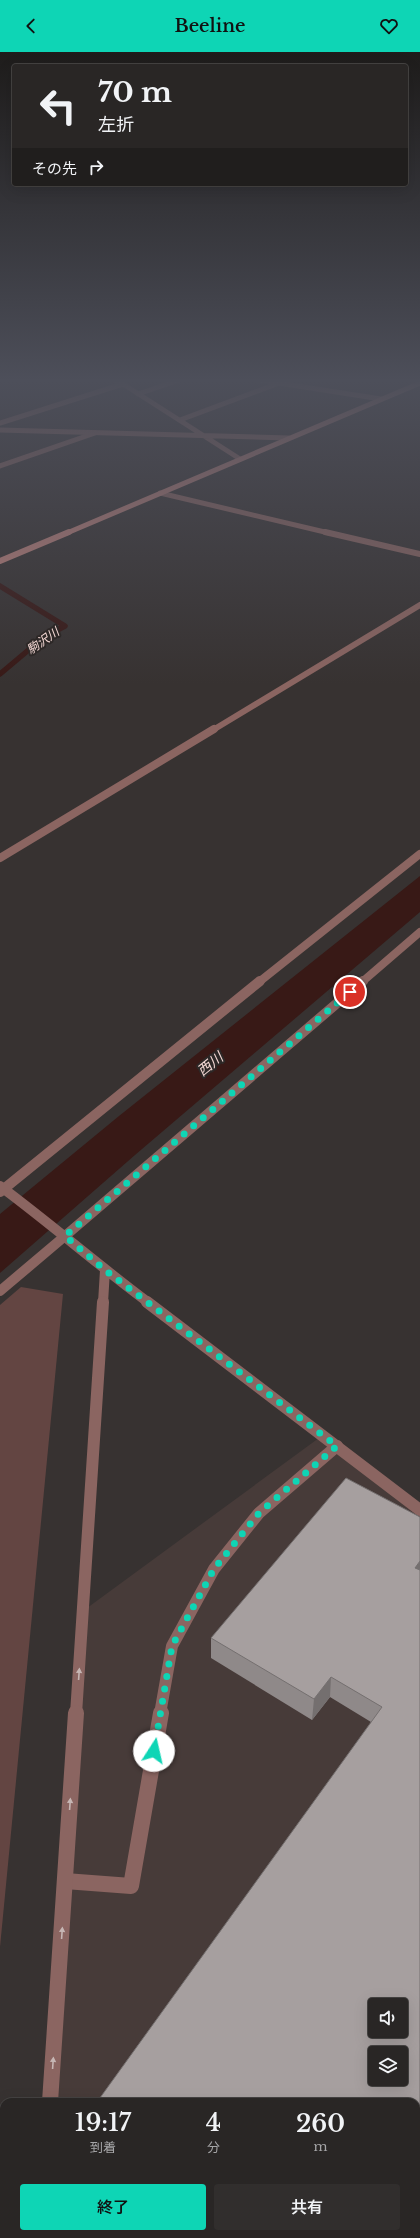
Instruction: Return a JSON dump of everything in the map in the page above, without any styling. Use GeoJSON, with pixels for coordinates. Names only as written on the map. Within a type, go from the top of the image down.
{"type":"FeatureCollection","features":[{"type":"Feature","properties":{"kind":"main road"},"geometry":{"type":"LineString","coordinates":[[0,561],[191,480]]}},
{"type":"Feature","properties":{"kind":"street"},"geometry":{"type":"LineString","coordinates":[[160,493],[420,554]]}},
{"type":"Feature","properties":{"kind":"street"},"geometry":{"type":"LineString","coordinates":[[0,858],[420,604]]}},
{"type":"Feature","properties":{"kind":"street"},"geometry":{"type":"LineString","coordinates":[[420,854],[175,1048],[1,1189],[56,1228],[105,1270],[420,1510]]}},
{"type":"Feature","properties":{"kind":"street"},"geometry":{"type":"LineString","coordinates":[[0,1291],[420,932]]}},
{"type":"Feature","properties":{"kind":"street"},"geometry":{"type":"LineString","coordinates":[[50,2098],[105,1270]]}},
{"type":"Feature","properties":{"kind":"street"},"geometry":{"type":"LineString","coordinates":[[65,1880],[131,1886],[172,1646],[214,1569],[259,1513],[337,1446]]}},
{"type":"Feature","properties":{"kind":"shaded area"},"geometry":{"type":"Polygon","coordinates":[[[21,1287],[63,1294],[0,1947],[0,1305],[21,1287]]]}},
{"type":"Feature","properties":{"kind":"shaded area"},"geometry":{"type":"Polygon","coordinates":[[[323,1435],[420,1510],[420,2098],[50,2098],[83,1611],[323,1435]]]}},
{"type":"Feature","properties":{"kind":"water","name":"西川"},"geometry":{"type":"Polygon","coordinates":[[[420,876],[420,912],[135,1155],[0,1273],[0,1214],[119,1116],[420,876]]]}},
{"type":"Feature","properties":{"kind":"building"},"geometry":{"type":"Polygon","coordinates":[[[346,1478],[420,1517],[420,1561],[415,1568],[420,1570],[420,2098],[100,2098],[382,1707],[331,1677],[314,1699],[211,1638],[346,1478]]]}},
{"type":"Feature","properties":{"kind":"waterway","name":"駒沢川"},"geometry":{"type":"LineString","coordinates":[[0,586],[65,626],[44,637],[0,674]]}},
{"type":"Feature","properties":{"kind":"route"},"geometry":{"type":"LineString","coordinates":[[154,1751],[172,1646],[214,1569],[259,1513],[337,1446],[105,1270],[65,1236],[350,992]]}}]}
